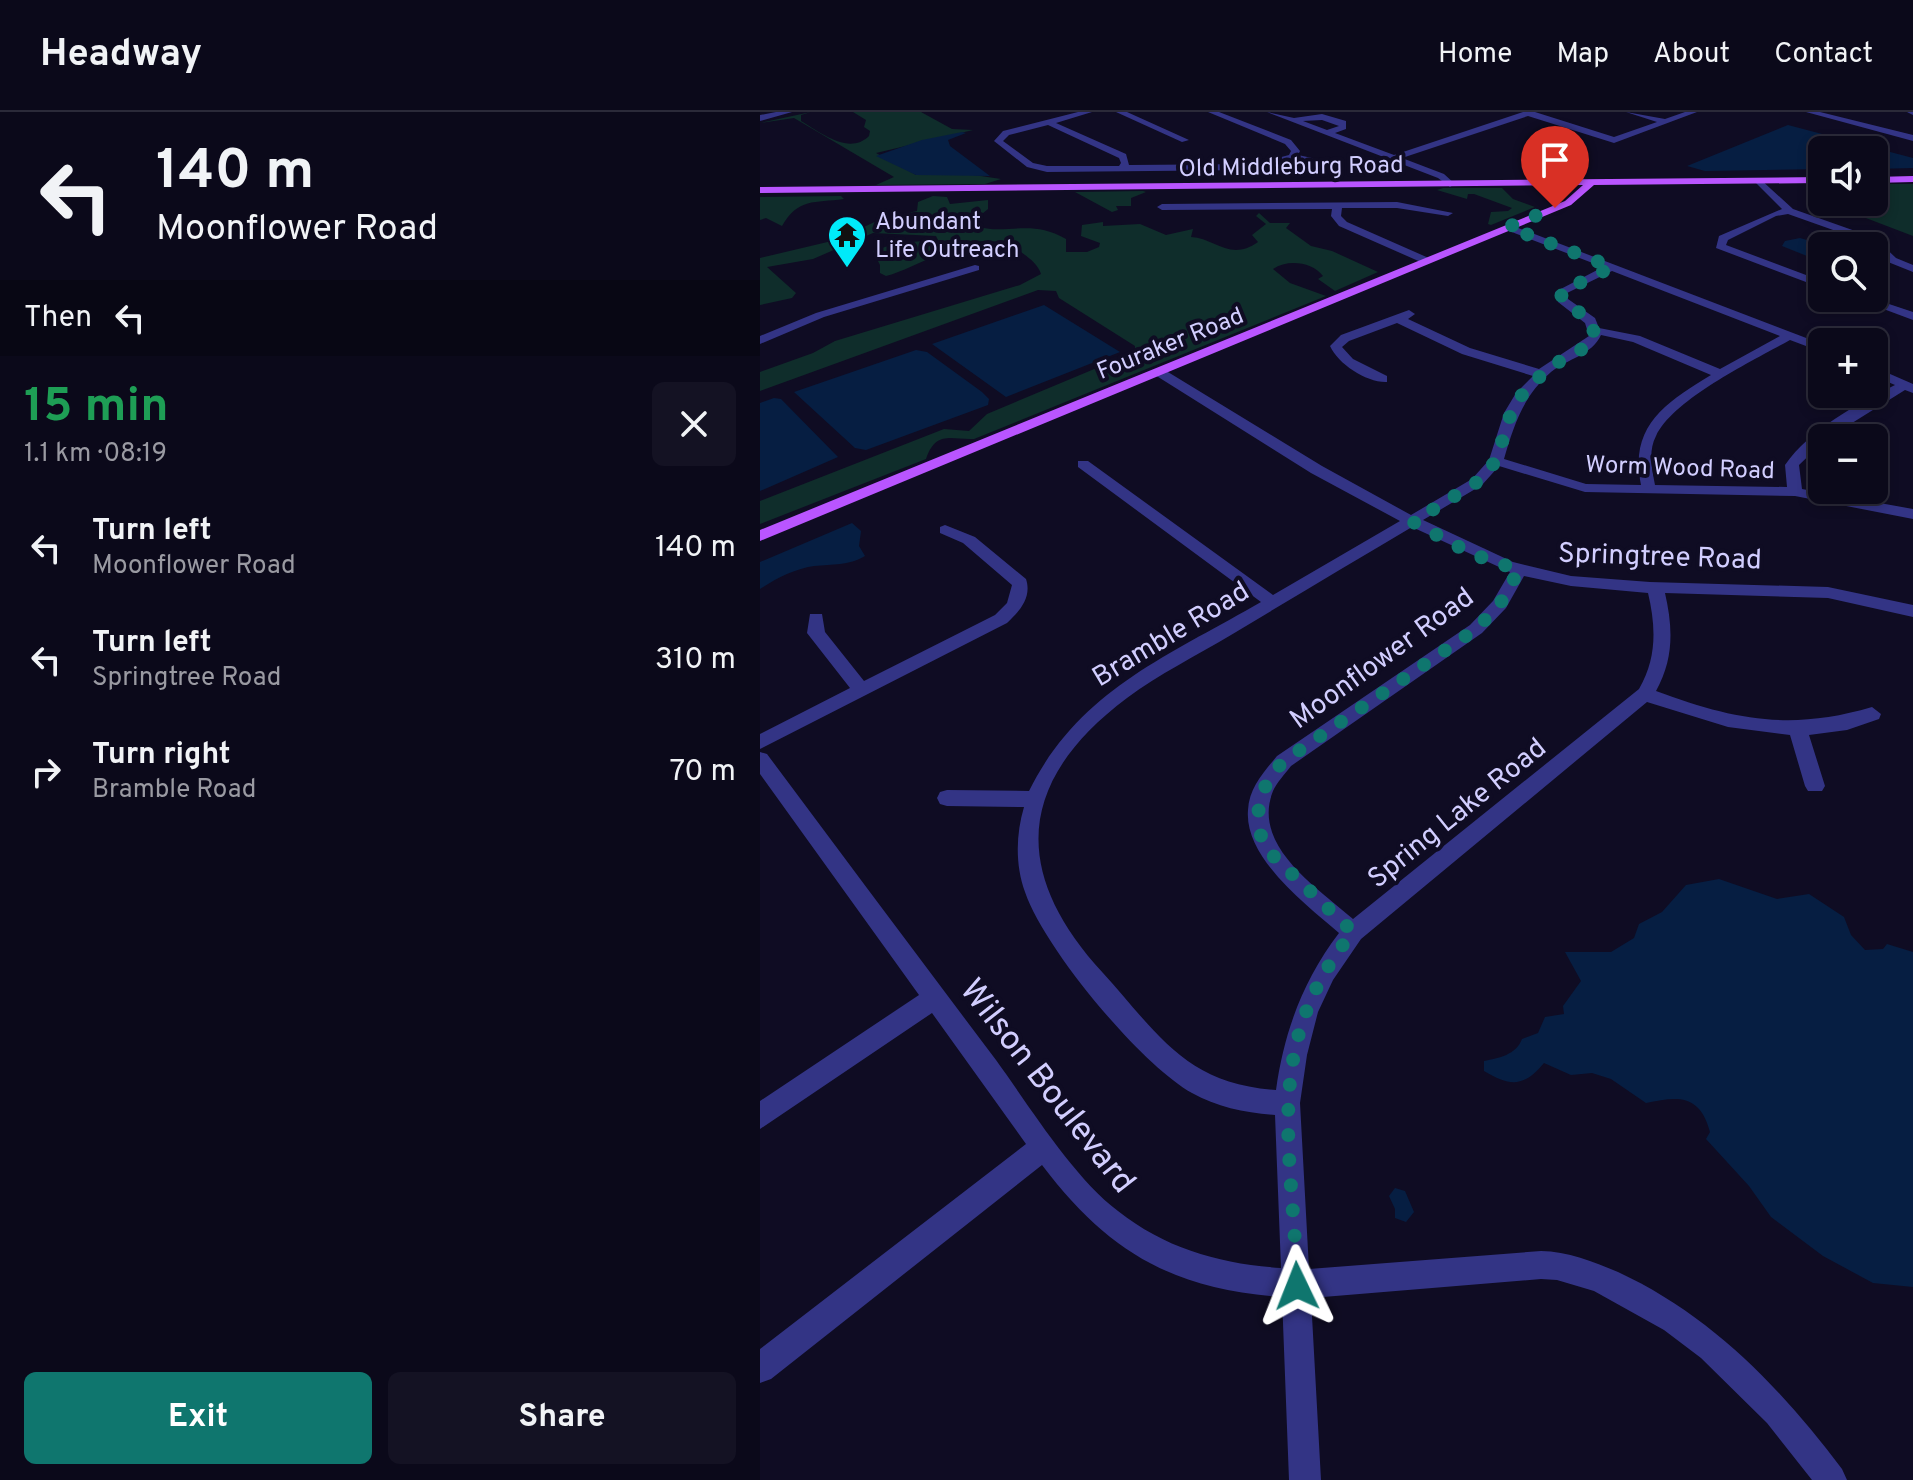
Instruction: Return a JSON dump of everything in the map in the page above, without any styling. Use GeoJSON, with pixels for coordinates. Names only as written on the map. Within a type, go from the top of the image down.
{"type":"FeatureCollection","features":[{"type":"Feature","properties":{"kind":"main road"},"geometry":{"type":"LineString","coordinates":[[1888,180],[1913,179]]}},
{"type":"Feature","properties":{"kind":"main road","name":"Old Middleburg Road"},"geometry":{"type":"LineString","coordinates":[[760,190],[1808,180]]}},
{"type":"Feature","properties":{"kind":"main road","name":"Fouraker Road"},"geometry":{"type":"LineString","coordinates":[[760,536],[1568,203],[1591,183]]}},
{"type":"Feature","properties":{"kind":"street"},"geometry":{"type":"LineString","coordinates":[[760,118],[788,112]]}},
{"type":"Feature","properties":{"kind":"street"},"geometry":{"type":"LineString","coordinates":[[1088,112],[998,138],[1000,143],[1037,168],[1262,167],[1292,157],[1335,164]]}},
{"type":"Feature","properties":{"kind":"street"},"geometry":{"type":"LineString","coordinates":[[1120,112],[1185,140]]}},
{"type":"Feature","properties":{"kind":"street"},"geometry":{"type":"LineString","coordinates":[[1212,112],[1288,142],[1296,151],[1292,157]]}},
{"type":"Feature","properties":{"kind":"street"},"geometry":{"type":"LineString","coordinates":[[1271,112],[1441,176],[1450,184]]}},
{"type":"Feature","properties":{"kind":"street"},"geometry":{"type":"LineString","coordinates":[[1630,112],[1666,122]]}},
{"type":"Feature","properties":{"kind":"street"},"geometry":{"type":"LineString","coordinates":[[1394,158],[1530,113],[1614,140],[1693,112]]}},
{"type":"Feature","properties":{"kind":"street"},"geometry":{"type":"LineString","coordinates":[[1810,112],[1913,138]]}},
{"type":"Feature","properties":{"kind":"street"},"geometry":{"type":"LineString","coordinates":[[1837,119],[1853,112]]}},
{"type":"Feature","properties":{"kind":"street"},"geometry":{"type":"LineString","coordinates":[[1293,120],[1322,117],[1343,123],[1343,127],[1327,133]]}},
{"type":"Feature","properties":{"kind":"street"},"geometry":{"type":"LineString","coordinates":[[1048,122],[1123,156],[1126,163],[1121,169]]}},
{"type":"Feature","properties":{"kind":"street"},"geometry":{"type":"LineString","coordinates":[[1166,187],[1171,168]]}},
{"type":"Feature","properties":{"kind":"street"},"geometry":{"type":"LineString","coordinates":[[1759,181],[1789,211],[1871,240],[1892,260],[1913,269]]}},
{"type":"Feature","properties":{"kind":"street"},"geometry":{"type":"LineString","coordinates":[[1162,207],[1403,205],[1448,213]]}},
{"type":"Feature","properties":{"kind":"street"},"geometry":{"type":"LineString","coordinates":[[1337,206],[1336,216],[1343,224],[1427,261]]}},
{"type":"Feature","properties":{"kind":"street"},"geometry":{"type":"LineString","coordinates":[[1789,211],[1773,214],[1720,242],[1720,246],[1734,254],[1808,280]]}},
{"type":"Feature","properties":{"kind":"street"},"geometry":{"type":"LineString","coordinates":[[1508,227],[1808,342]]}},
{"type":"Feature","properties":{"kind":"street"},"geometry":{"type":"LineString","coordinates":[[1612,267],[1561,292],[1562,300],[1591,321],[1597,331],[1636,339],[1722,375]]}},
{"type":"Feature","properties":{"kind":"street"},"geometry":{"type":"LineString","coordinates":[[760,340],[820,315],[975,268]]}},
{"type":"Feature","properties":{"kind":"street"},"geometry":{"type":"LineString","coordinates":[[1888,308],[1913,316]]}},
{"type":"Feature","properties":{"kind":"street"},"geometry":{"type":"LineString","coordinates":[[1399,319],[1413,312]]}},
{"type":"Feature","properties":{"kind":"street"},"geometry":{"type":"LineString","coordinates":[[1382,379],[1338,354],[1336,346],[1345,338],[1391,318],[1466,351],[1541,374]]}},
{"type":"Feature","properties":{"kind":"street","name":"Bramble Road"},"geometry":{"type":"LineString","coordinates":[[1287,1103],[1241,1101],[1189,1079],[1155,1051],[1063,943],[1041,907],[1033,882],[1029,851],[1034,799],[1059,752],[1105,703],[1464,492],[1496,461],[1511,413],[1541,374],[1588,345],[1597,331]]}},
{"type":"Feature","properties":{"kind":"street"},"geometry":{"type":"LineString","coordinates":[[1649,490],[1644,455],[1649,434],[1672,407],[1790,335]]}},
{"type":"Feature","properties":{"kind":"street","name":"Springtree Road"},"geometry":{"type":"LineString","coordinates":[[1165,369],[1394,515],[1472,554],[1519,570],[1581,583],[1819,589],[1913,611]]}},
{"type":"Feature","properties":{"kind":"street"},"geometry":{"type":"LineString","coordinates":[[1888,377],[1909,387]]}},
{"type":"Feature","properties":{"kind":"street"},"geometry":{"type":"LineString","coordinates":[[1795,492],[1792,465],[1801,453],[1871,403],[1909,387]]}},
{"type":"Feature","properties":{"kind":"street","name":"Worm Wood Road"},"geometry":{"type":"LineString","coordinates":[[1496,461],[1574,486],[1795,492],[1913,514]]}},
{"type":"Feature","properties":{"kind":"street"},"geometry":{"type":"LineString","coordinates":[[1083,464],[1273,603]]}},
{"type":"Feature","properties":{"kind":"street"},"geometry":{"type":"LineString","coordinates":[[760,742],[1001,619],[1020,597],[1020,583],[969,540],[945,530]]}},
{"type":"Feature","properties":{"kind":"street","name":"Moonflower Road"},"geometry":{"type":"LineString","coordinates":[[1353,932],[1267,850],[1258,832],[1258,808],[1263,788],[1284,761],[1476,629],[1500,604],[1519,570]]}},
{"type":"Feature","properties":{"kind":"street","name":"Spring Lake Road"},"geometry":{"type":"LineString","coordinates":[[1305,1480],[1287,1103],[1294,1043],[1324,972],[1353,932],[1645,694],[1665,649],[1664,622],[1655,586]]}},
{"type":"Feature","properties":{"kind":"street"},"geometry":{"type":"LineString","coordinates":[[816,618],[816,633],[862,691]]}},
{"type":"Feature","properties":{"kind":"street"},"geometry":{"type":"LineString","coordinates":[[1645,694],[1716,716],[1797,728],[1853,724],[1872,714]]}},
{"type":"Feature","properties":{"kind":"street"},"geometry":{"type":"LineString","coordinates":[[1797,728],[1815,786]]}},
{"type":"Feature","properties":{"kind":"street","name":"Wilson Boulevard"},"geometry":{"type":"LineString","coordinates":[[760,759],[1080,1194],[1106,1219],[1157,1254],[1216,1276],[1297,1286],[1553,1266],[1601,1280],[1655,1307],[1732,1368],[1777,1413],[1831,1480]]}},
{"type":"Feature","properties":{"kind":"street"},"geometry":{"type":"LineString","coordinates":[[947,798],[1034,799]]}},
{"type":"Feature","properties":{"kind":"street"},"geometry":{"type":"LineString","coordinates":[[760,1116],[934,998]]}},
{"type":"Feature","properties":{"kind":"street"},"geometry":{"type":"LineString","coordinates":[[760,1368],[1044,1147]]}},
{"type":"Feature","properties":{"kind":"green space"},"geometry":{"type":"Polygon","coordinates":[[[811,112],[801,115],[801,121],[835,140],[853,144],[869,136],[870,131],[864,127],[866,120],[853,112],[921,112],[952,129],[973,130],[876,153],[916,175],[974,175],[1001,179],[985,184],[876,185],[894,177],[794,118],[760,123],[811,112]]]}},
{"type":"Feature","properties":{"kind":"green space"},"geometry":{"type":"Polygon","coordinates":[[[1888,184],[1913,184],[1913,236],[1861,216],[1888,216],[1888,184]]]}},
{"type":"Feature","properties":{"kind":"green space"},"geometry":{"type":"Polygon","coordinates":[[[1502,188],[1513,199],[1535,207],[1491,225],[1488,224],[1491,212],[1512,208],[1474,194],[1468,194],[1467,199],[1437,190],[1502,188]]]}},
{"type":"Feature","properties":{"kind":"green space"},"geometry":{"type":"Polygon","coordinates":[[[1075,192],[1146,192],[1131,198],[1131,206],[1116,206],[1118,210],[1112,212],[1075,192]]]}},
{"type":"Feature","properties":{"kind":"green space"},"geometry":{"type":"Polygon","coordinates":[[[841,196],[844,199],[801,206],[782,226],[766,218],[760,220],[760,197],[841,196]]]}},
{"type":"Feature","properties":{"kind":"green space"},"geometry":{"type":"Polygon","coordinates":[[[933,196],[947,197],[950,204],[988,200],[988,209],[971,223],[974,226],[986,229],[1030,228],[1053,233],[1066,239],[1066,252],[1087,252],[1099,247],[1100,243],[1081,236],[1082,225],[1103,222],[1103,226],[1140,224],[1166,235],[1193,229],[1191,237],[1239,250],[1258,242],[1252,235],[1266,224],[1256,216],[1259,213],[1270,223],[1290,223],[1286,228],[1311,246],[1332,251],[1378,272],[1335,291],[1318,279],[1323,276],[1313,268],[1293,263],[1279,266],[1273,269],[1290,283],[1326,296],[974,439],[940,440],[934,444],[926,459],[760,524],[760,501],[944,429],[969,431],[987,414],[1135,352],[1135,346],[1059,298],[1056,291],[1038,290],[760,391],[760,372],[813,353],[835,341],[1020,285],[1041,274],[1021,252],[1005,244],[988,241],[953,248],[886,276],[880,273],[880,265],[873,251],[897,243],[938,240],[936,236],[873,233],[813,259],[767,267],[796,293],[792,298],[760,305],[760,258],[836,240],[881,219],[917,211],[918,202],[933,196]]]}},
{"type":"Feature","properties":{"kind":"water"},"geometry":{"type":"Polygon","coordinates":[[[1788,125],[1830,136],[1808,136],[1808,169],[1705,171],[1687,166],[1788,125]]]}},
{"type":"Feature","properties":{"kind":"water"},"geometry":{"type":"Polygon","coordinates":[[[966,133],[948,140],[950,146],[990,176],[916,175],[876,156],[922,140],[966,133]]]}},
{"type":"Feature","properties":{"kind":"water"},"geometry":{"type":"Polygon","coordinates":[[[1888,151],[1913,158],[1913,168],[1888,169],[1888,151]]]}},
{"type":"Feature","properties":{"kind":"water"},"geometry":{"type":"Polygon","coordinates":[[[1800,238],[1808,240],[1808,256],[1782,246],[1785,241],[1800,238]]]}},
{"type":"Feature","properties":{"kind":"water"},"geometry":{"type":"Polygon","coordinates":[[[1044,305],[1120,352],[1006,397],[932,344],[1044,305]]]}},
{"type":"Feature","properties":{"kind":"water"},"geometry":{"type":"Polygon","coordinates":[[[916,350],[927,352],[982,392],[989,399],[988,405],[866,450],[855,448],[794,392],[916,350]]]}},
{"type":"Feature","properties":{"kind":"water"},"geometry":{"type":"Polygon","coordinates":[[[781,399],[838,457],[760,491],[760,403],[781,399]]]}},
{"type":"Feature","properties":{"kind":"water"},"geometry":{"type":"Polygon","coordinates":[[[852,523],[861,531],[859,546],[865,556],[846,563],[800,569],[760,589],[760,562],[852,523]]]}},
{"type":"Feature","properties":{"kind":"water"},"geometry":{"type":"Polygon","coordinates":[[[1719,879],[1777,899],[1809,894],[1844,917],[1851,935],[1865,950],[1883,949],[1887,944],[1913,952],[1913,1287],[1873,1283],[1823,1256],[1771,1217],[1749,1186],[1706,1139],[1710,1132],[1706,1120],[1694,1104],[1678,1099],[1646,1103],[1611,1079],[1592,1073],[1571,1075],[1544,1063],[1530,1077],[1517,1082],[1502,1080],[1484,1071],[1484,1061],[1516,1049],[1522,1039],[1538,1033],[1545,1017],[1564,1014],[1563,1006],[1581,981],[1565,952],[1611,952],[1634,938],[1639,924],[1662,912],[1686,885],[1719,879]]]}},
{"type":"Feature","properties":{"kind":"water"},"geometry":{"type":"Polygon","coordinates":[[[1395,1188],[1405,1191],[1414,1212],[1406,1222],[1395,1218],[1389,1196],[1395,1188]]]}},
{"type":"Feature","properties":{"kind":"place","name":"Abundant Life Outreach"},"geometry":{"type":"Point","coordinates":[847,269]}},
{"type":"Feature","properties":{"kind":"route"},"geometry":{"type":"LineString","coordinates":[[1297,1286],[1287,1103],[1294,1043],[1324,972],[1353,932],[1267,850],[1258,832],[1258,808],[1269,777],[1284,761],[1476,629],[1500,604],[1519,570],[1472,554],[1413,522],[1477,482],[1496,461],[1511,413],[1521,396],[1548,368],[1584,348],[1595,337],[1595,325],[1562,300],[1561,292],[1612,267],[1508,227],[1555,208]]}}]}
